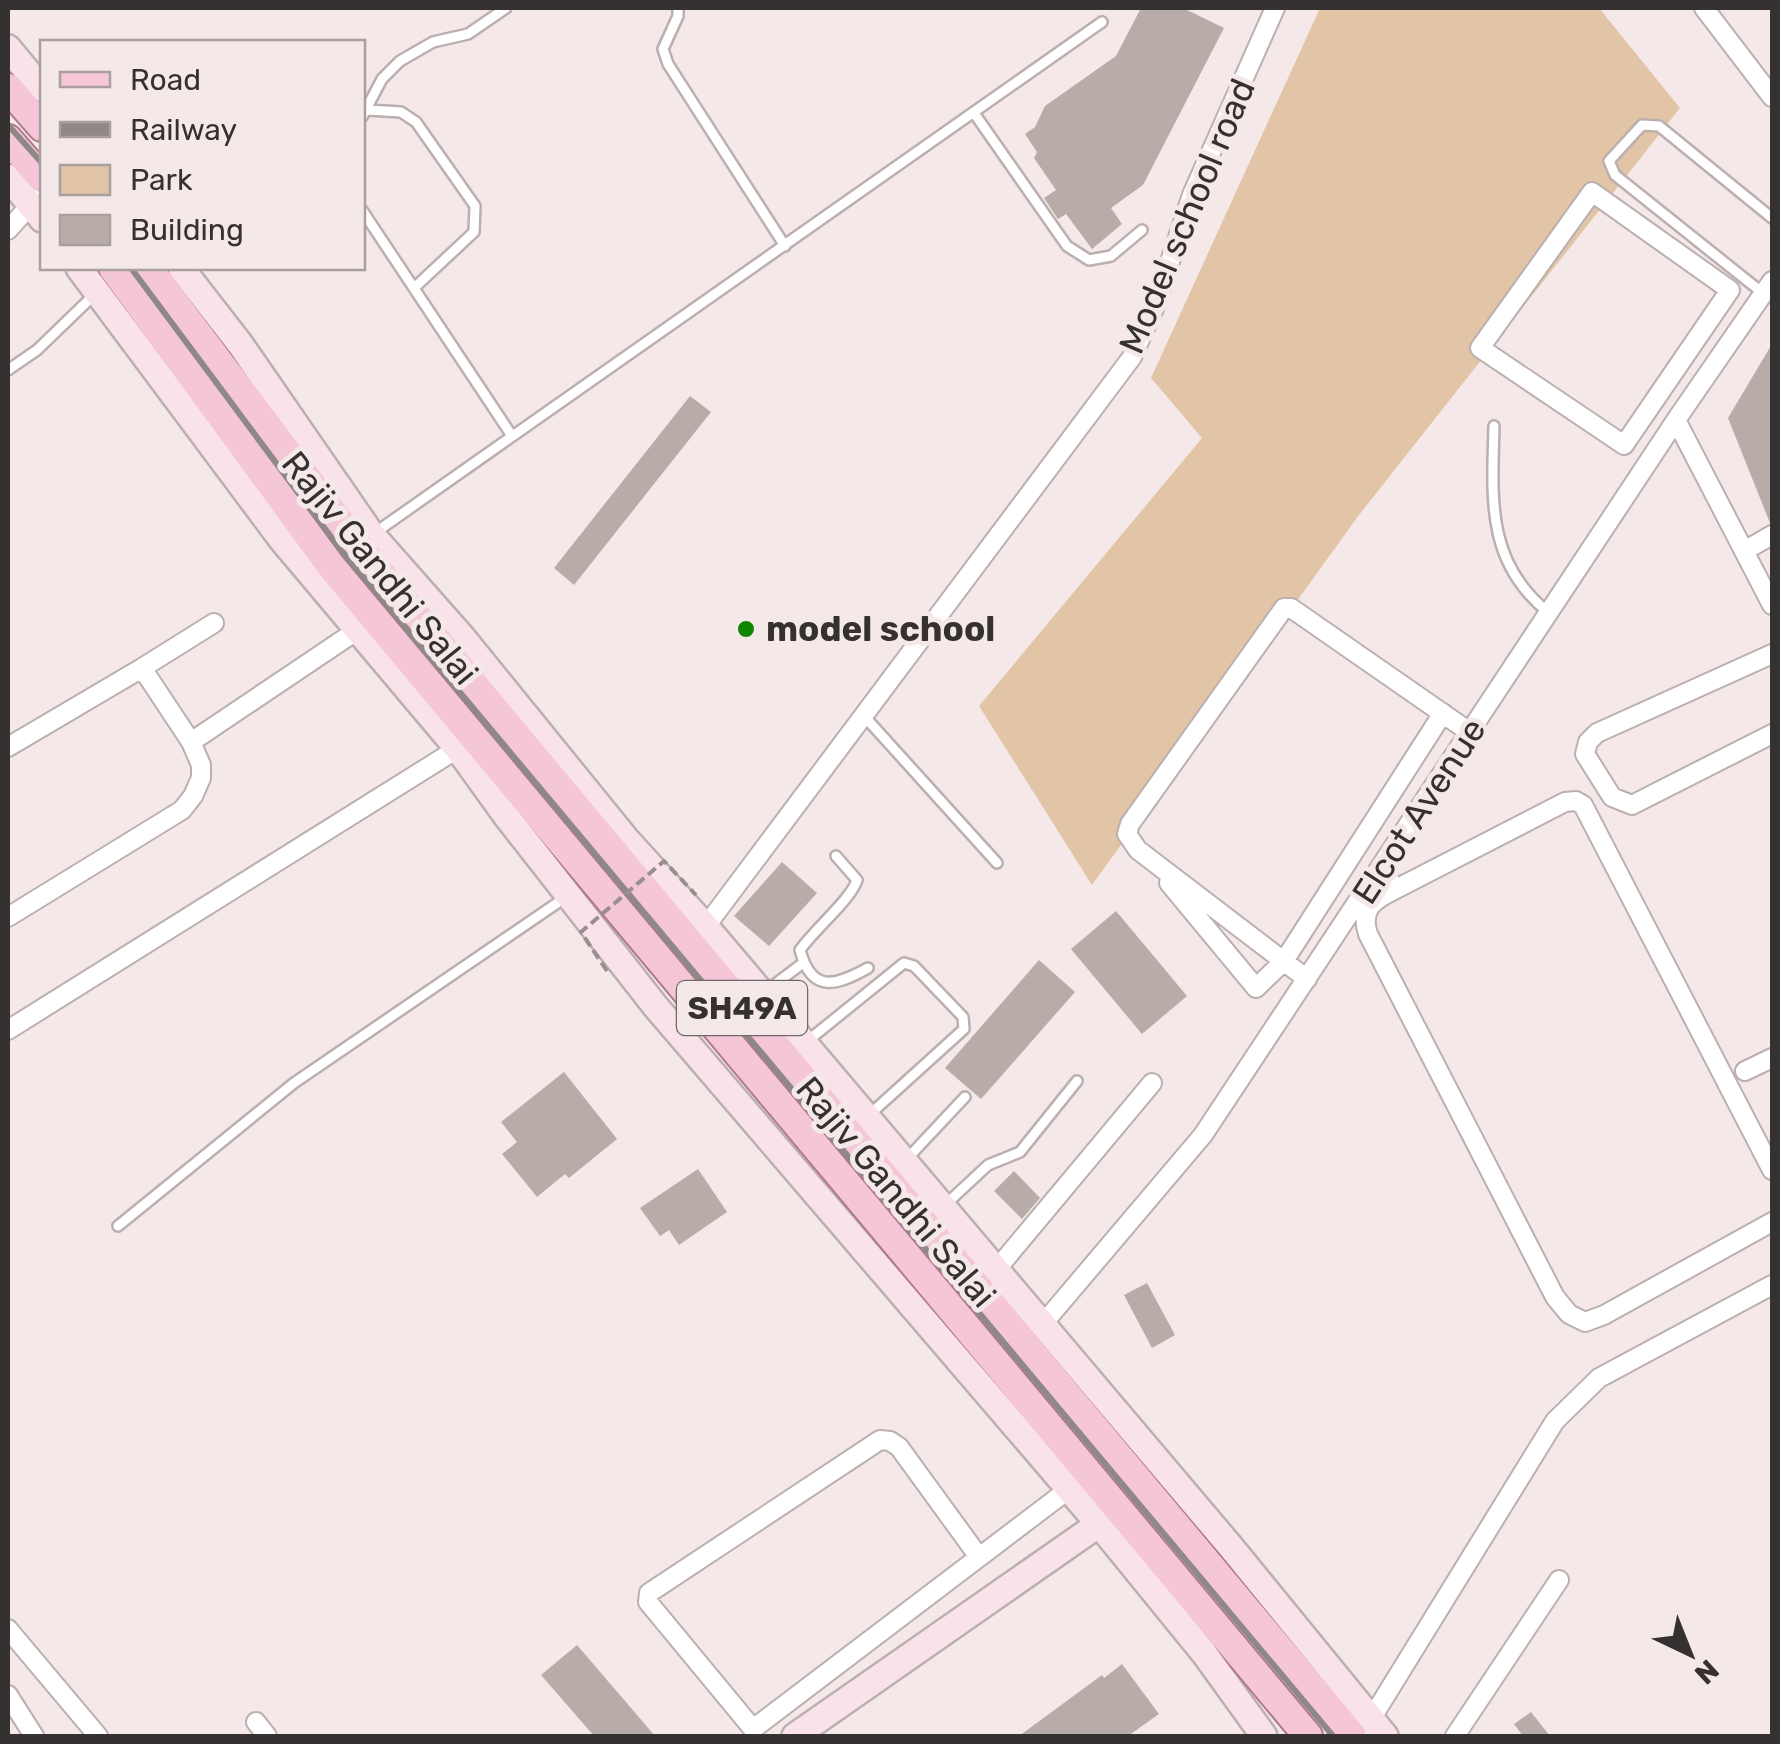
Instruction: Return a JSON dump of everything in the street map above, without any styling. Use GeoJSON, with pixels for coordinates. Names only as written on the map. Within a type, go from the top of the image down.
{"type":"FeatureCollection","features":[{"type":"Feature","properties":{"kind":"main road"},"geometry":{"type":"LineString","coordinates":[[8,88],[40,125]]}},
{"type":"Feature","properties":{"kind":"main road"},"geometry":{"type":"LineString","coordinates":[[8,139],[40,176]]}},
{"type":"Feature","properties":{"kind":"main road","name":"Rajiv Gandhi Salai"},"geometry":{"type":"LineString","coordinates":[[114,270],[466,743],[732,1044],[930,1280],[1164,1582],[1246,1662],[1308,1736]]}},
{"type":"Feature","properties":{"kind":"main road","name":"Rajiv Gandhi Salai"},"geometry":{"type":"LineString","coordinates":[[150,270],[365,540],[934,1217],[952,1259],[1271,1640],[1367,1732]]}},
{"type":"Feature","properties":{"kind":"main road"},"geometry":{"type":"LineString","coordinates":[[903,1248],[914,1243],[934,1217]]}},
{"type":"Feature","properties":{"kind":"main road"},"geometry":{"type":"LineString","coordinates":[[930,1280],[952,1259]]}},
{"type":"Feature","properties":{"kind":"main road"},"geometry":{"type":"LineString","coordinates":[[1246,1662],[1271,1640]]}},
{"type":"Feature","properties":{"kind":"street","name":"Model school road"},"geometry":{"type":"LineString","coordinates":[[698,936],[1132,357],[1156,304],[1192,195],[1276,8]]}},
{"type":"Feature","properties":{"kind":"street"},"geometry":{"type":"LineString","coordinates":[[1704,8],[1770,92]]}},
{"type":"Feature","properties":{"kind":"street"},"geometry":{"type":"LineString","coordinates":[[8,48],[40,87]]}},
{"type":"Feature","properties":{"kind":"street"},"geometry":{"type":"LineString","coordinates":[[8,178],[39,206],[8,230]]}},
{"type":"Feature","properties":{"kind":"street"},"geometry":{"type":"LineString","coordinates":[[1592,192],[1730,290],[1678,368],[1624,445],[1480,348],[1592,192]]}},
{"type":"Feature","properties":{"kind":"street"},"geometry":{"type":"LineString","coordinates":[[80,270],[282,540],[356,631],[466,743],[569,895],[707,1067],[1099,1524],[1164,1582],[1204,1653],[1264,1736]]}},
{"type":"Feature","properties":{"kind":"street"},"geometry":{"type":"LineString","coordinates":[[183,270],[240,344],[365,540]]}},
{"type":"Feature","properties":{"kind":"street","name":"Elcot Avenue"},"geometry":{"type":"LineString","coordinates":[[1042,1324],[1203,1136],[1676,420],[1768,288]]}},
{"type":"Feature","properties":{"kind":"street"},"geometry":{"type":"LineString","coordinates":[[1678,368],[1702,383]]}},
{"type":"Feature","properties":{"kind":"street"},"geometry":{"type":"LineString","coordinates":[[1676,420],[1772,605]]}},
{"type":"Feature","properties":{"kind":"street"},"geometry":{"type":"LineString","coordinates":[[1744,551],[1772,534]]}},
{"type":"Feature","properties":{"kind":"street"},"geometry":{"type":"LineString","coordinates":[[1307,979],[1138,850],[1127,834],[1128,829],[1284,608],[1296,611],[1471,733]]}},
{"type":"Feature","properties":{"kind":"street"},"geometry":{"type":"LineString","coordinates":[[8,747],[214,623]]}},
{"type":"Feature","properties":{"kind":"street"},"geometry":{"type":"LineString","coordinates":[[191,742],[356,631]]}},
{"type":"Feature","properties":{"kind":"street"},"geometry":{"type":"LineString","coordinates":[[1772,654],[1597,733],[1588,742],[1585,754],[1612,796],[1632,805],[1772,734]]}},
{"type":"Feature","properties":{"kind":"street"},"geometry":{"type":"LineString","coordinates":[[8,917],[182,810],[201,778],[201,764],[191,742],[142,668]]}},
{"type":"Feature","properties":{"kind":"street"},"geometry":{"type":"LineString","coordinates":[[1152,861],[1256,988],[1284,961],[1443,713]]}},
{"type":"Feature","properties":{"kind":"street"},"geometry":{"type":"LineString","coordinates":[[8,1030],[466,743]]}},
{"type":"Feature","properties":{"kind":"street"},"geometry":{"type":"LineString","coordinates":[[1772,1170],[1583,804],[1576,801],[1550,809],[1371,903],[1364,920],[1368,934],[1555,1297],[1570,1314],[1585,1322],[1604,1316],[1772,1222]]}},
{"type":"Feature","properties":{"kind":"street"},"geometry":{"type":"LineString","coordinates":[[1383,866],[1394,890]]}},
{"type":"Feature","properties":{"kind":"street"},"geometry":{"type":"LineString","coordinates":[[698,936],[763,994],[904,1163],[934,1217],[996,1270],[1230,1546],[1367,1732],[1555,1422],[1598,1378],[1772,1285]]}},
{"type":"Feature","properties":{"kind":"street"},"geometry":{"type":"LineString","coordinates":[[1744,1071],[1772,1058]]}},
{"type":"Feature","properties":{"kind":"street"},"geometry":{"type":"LineString","coordinates":[[996,1270],[1152,1082]]}},
{"type":"Feature","properties":{"kind":"street"},"geometry":{"type":"LineString","coordinates":[[980,1557],[899,1447],[890,1440],[880,1440],[649,1593],[648,1602],[756,1733],[1070,1489]]}},
{"type":"Feature","properties":{"kind":"street"},"geometry":{"type":"LineString","coordinates":[[795,1736],[1099,1524]]}},
{"type":"Feature","properties":{"kind":"street"},"geometry":{"type":"LineString","coordinates":[[1454,1736],[1559,1580]]}},
{"type":"Feature","properties":{"kind":"street"},"geometry":{"type":"LineString","coordinates":[[8,1629],[98,1736]]}},
{"type":"Feature","properties":{"kind":"street"},"geometry":{"type":"LineString","coordinates":[[8,1696],[34,1736]]}},
{"type":"Feature","properties":{"kind":"street"},"geometry":{"type":"LineString","coordinates":[[1469,1719],[1483,1736]]}},
{"type":"Feature","properties":{"kind":"lane"},"geometry":{"type":"LineString","coordinates":[[414,288],[474,232],[475,206],[416,122],[401,112],[365,114],[382,80],[400,61],[433,42],[468,34],[506,8]]}},
{"type":"Feature","properties":{"kind":"lane"},"geometry":{"type":"LineString","coordinates":[[678,8],[663,49],[668,64],[785,246]]}},
{"type":"Feature","properties":{"kind":"lane"},"geometry":{"type":"LineString","coordinates":[[365,540],[1102,22]]}},
{"type":"Feature","properties":{"kind":"lane"},"geometry":{"type":"LineString","coordinates":[[974,113],[1067,246],[1089,260],[1111,256],[1142,230]]}},
{"type":"Feature","properties":{"kind":"lane"},"geometry":{"type":"LineString","coordinates":[[1768,288],[1615,176],[1609,162],[1642,125],[1659,126],[1772,218]]}},
{"type":"Feature","properties":{"kind":"lane"},"geometry":{"type":"LineString","coordinates":[[365,214],[512,436]]}},
{"type":"Feature","properties":{"kind":"lane"},"geometry":{"type":"LineString","coordinates":[[8,370],[38,350],[97,292]]}},
{"type":"Feature","properties":{"kind":"lane"},"geometry":{"type":"LineString","coordinates":[[1494,426],[1494,492],[1503,554],[1514,579],[1549,613]]}},
{"type":"Feature","properties":{"kind":"lane"},"geometry":{"type":"LineString","coordinates":[[864,716],[997,863]]}},
{"type":"Feature","properties":{"kind":"lane"},"geometry":{"type":"LineString","coordinates":[[836,856],[856,880],[854,889],[814,929],[800,950],[803,963],[827,985],[841,983],[868,968]]}},
{"type":"Feature","properties":{"kind":"lane"},"geometry":{"type":"LineString","coordinates":[[118,1226],[294,1084],[569,895]]}},
{"type":"Feature","properties":{"kind":"lane"},"geometry":{"type":"LineString","coordinates":[[763,994],[803,963]]}},
{"type":"Feature","properties":{"kind":"lane"},"geometry":{"type":"LineString","coordinates":[[804,1043],[904,963],[914,966],[963,1017],[964,1029],[866,1118]]}},
{"type":"Feature","properties":{"kind":"lane"},"geometry":{"type":"LineString","coordinates":[[707,1067],[732,1044]]}},
{"type":"Feature","properties":{"kind":"lane"},"geometry":{"type":"LineString","coordinates":[[934,1217],[988,1165],[1020,1152],[1077,1081]]}},
{"type":"Feature","properties":{"kind":"lane"},"geometry":{"type":"LineString","coordinates":[[904,1163],[965,1097]]}},
{"type":"Feature","properties":{"kind":"path"},"geometry":{"type":"LineString","coordinates":[[606,971],[581,932],[664,861],[696,896]]}},
{"type":"Feature","properties":{"kind":"green space"},"geometry":{"type":"Polygon","coordinates":[[[1320,8],[1599,8],[1680,108],[1359,515],[1092,885],[979,706],[1202,438],[1151,378],[1320,8]]]}},
{"type":"Feature","properties":{"kind":"building"},"geometry":{"type":"Polygon","coordinates":[[[1141,8],[1183,8],[1224,28],[1143,185],[1111,208],[1122,224],[1092,249],[1066,214],[1058,219],[1044,198],[1056,190],[1034,158],[1037,152],[1025,134],[1035,127],[1045,106],[1116,56],[1141,8]]]}},
{"type":"Feature","properties":{"kind":"building"},"geometry":{"type":"Polygon","coordinates":[[[1772,344],[1772,523],[1770,523],[1728,418],[1772,344]]]}},
{"type":"Feature","properties":{"kind":"building"},"geometry":{"type":"Polygon","coordinates":[[[690,396],[711,412],[574,585],[554,568],[690,396]]]}},
{"type":"Feature","properties":{"kind":"building"},"geometry":{"type":"Polygon","coordinates":[[[782,862],[817,893],[769,946],[734,916],[782,862]]]}},
{"type":"Feature","properties":{"kind":"building"},"geometry":{"type":"Polygon","coordinates":[[[1116,911],[1187,996],[1142,1034],[1071,949],[1116,911]]]}},
{"type":"Feature","properties":{"kind":"building"},"geometry":{"type":"Polygon","coordinates":[[[1039,960],[1075,992],[981,1099],[945,1068],[1039,960]]]}},
{"type":"Feature","properties":{"kind":"building"},"geometry":{"type":"Polygon","coordinates":[[[564,1072],[617,1139],[569,1178],[565,1174],[537,1197],[502,1154],[517,1142],[501,1122],[564,1072]]]}},
{"type":"Feature","properties":{"kind":"building"},"geometry":{"type":"Polygon","coordinates":[[[698,1169],[727,1212],[679,1245],[669,1230],[660,1236],[640,1208],[698,1169]]]}},
{"type":"Feature","properties":{"kind":"building"},"geometry":{"type":"Polygon","coordinates":[[[1014,1171],[1040,1198],[1022,1219],[994,1191],[1014,1171]]]}},
{"type":"Feature","properties":{"kind":"building"},"geometry":{"type":"Polygon","coordinates":[[[1147,1283],[1175,1335],[1152,1348],[1124,1295],[1147,1283]]]}},
{"type":"Feature","properties":{"kind":"building"},"geometry":{"type":"Polygon","coordinates":[[[577,1645],[655,1736],[594,1736],[541,1675],[577,1645]]]}},
{"type":"Feature","properties":{"kind":"building"},"geometry":{"type":"Polygon","coordinates":[[[1122,1664],[1159,1714],[1128,1736],[1019,1736],[1102,1675],[1104,1678],[1122,1664]]]}},
{"type":"Feature","properties":{"kind":"building"},"geometry":{"type":"Polygon","coordinates":[[[1531,1712],[1550,1736],[1523,1736],[1514,1724],[1531,1712]]]}},
{"type":"Feature","properties":{"kind":"railway"},"geometry":{"type":"LineString","coordinates":[[8,125],[40,161]]}},
{"type":"Feature","properties":{"kind":"railway"},"geometry":{"type":"LineString","coordinates":[[132,270],[340,549],[1333,1736]]}},
{"type":"Feature","properties":{"kind":"place","name":"model school"},"geometry":{"type":"Point","coordinates":[746,629]}}]}
